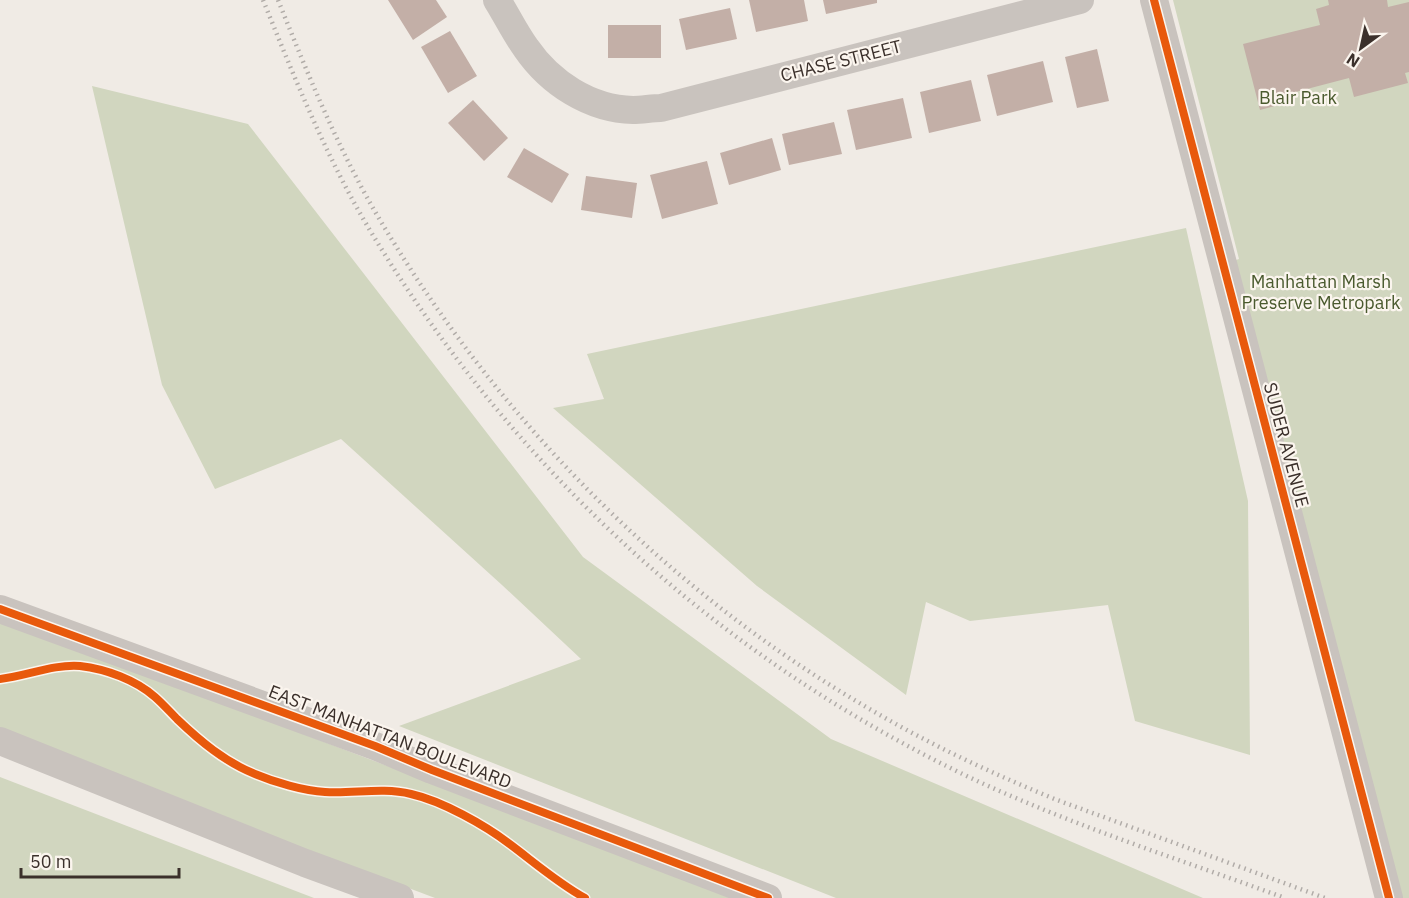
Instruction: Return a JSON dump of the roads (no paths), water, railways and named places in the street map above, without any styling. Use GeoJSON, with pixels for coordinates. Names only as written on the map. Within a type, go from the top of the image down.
{"type":"FeatureCollection","features":[{"type":"Feature","properties":{"kind":"street","name":"CHASE STREET"},"geometry":{"type":"LineString","coordinates":[[497,0],[526,47],[541,67],[557,82],[600,106],[633,110],[661,108],[1080,0]]}},
{"type":"Feature","properties":{"kind":"street","name":"SUDER AVENUE"},"geometry":{"type":"LineString","coordinates":[[1154,0],[1389,898]]}},
{"type":"Feature","properties":{"kind":"street","name":"EAST MANHATTAN BOULEVARD"},"geometry":{"type":"LineString","coordinates":[[0,609],[375,746],[432,770],[768,898]]}},
{"type":"Feature","properties":{"kind":"street"},"geometry":{"type":"LineString","coordinates":[[0,741],[400,898]]}},
{"type":"Feature","properties":{"kind":"railway"},"geometry":{"type":"LineString","coordinates":[[263,0],[340,176],[371,232],[428,319],[491,402],[558,479],[631,550],[709,616],[792,676],[880,731],[1011,796],[1128,842],[1285,898]]}},
{"type":"Feature","properties":{"kind":"railway"},"geometry":{"type":"LineString","coordinates":[[278,0],[353,171],[383,225],[431,299],[483,370],[539,438],[600,502],[665,562],[733,617],[805,669],[923,739],[1057,800],[1325,898]]}},
{"type":"Feature","properties":{"kind":"park label","name":"Blair Park"},"geometry":{"type":"Point","coordinates":[1298,98]}},
{"type":"Feature","properties":{"kind":"park label","name":"Manhattan Marsh Preserve Metropark"},"geometry":{"type":"Point","coordinates":[1321,292]}}]}
